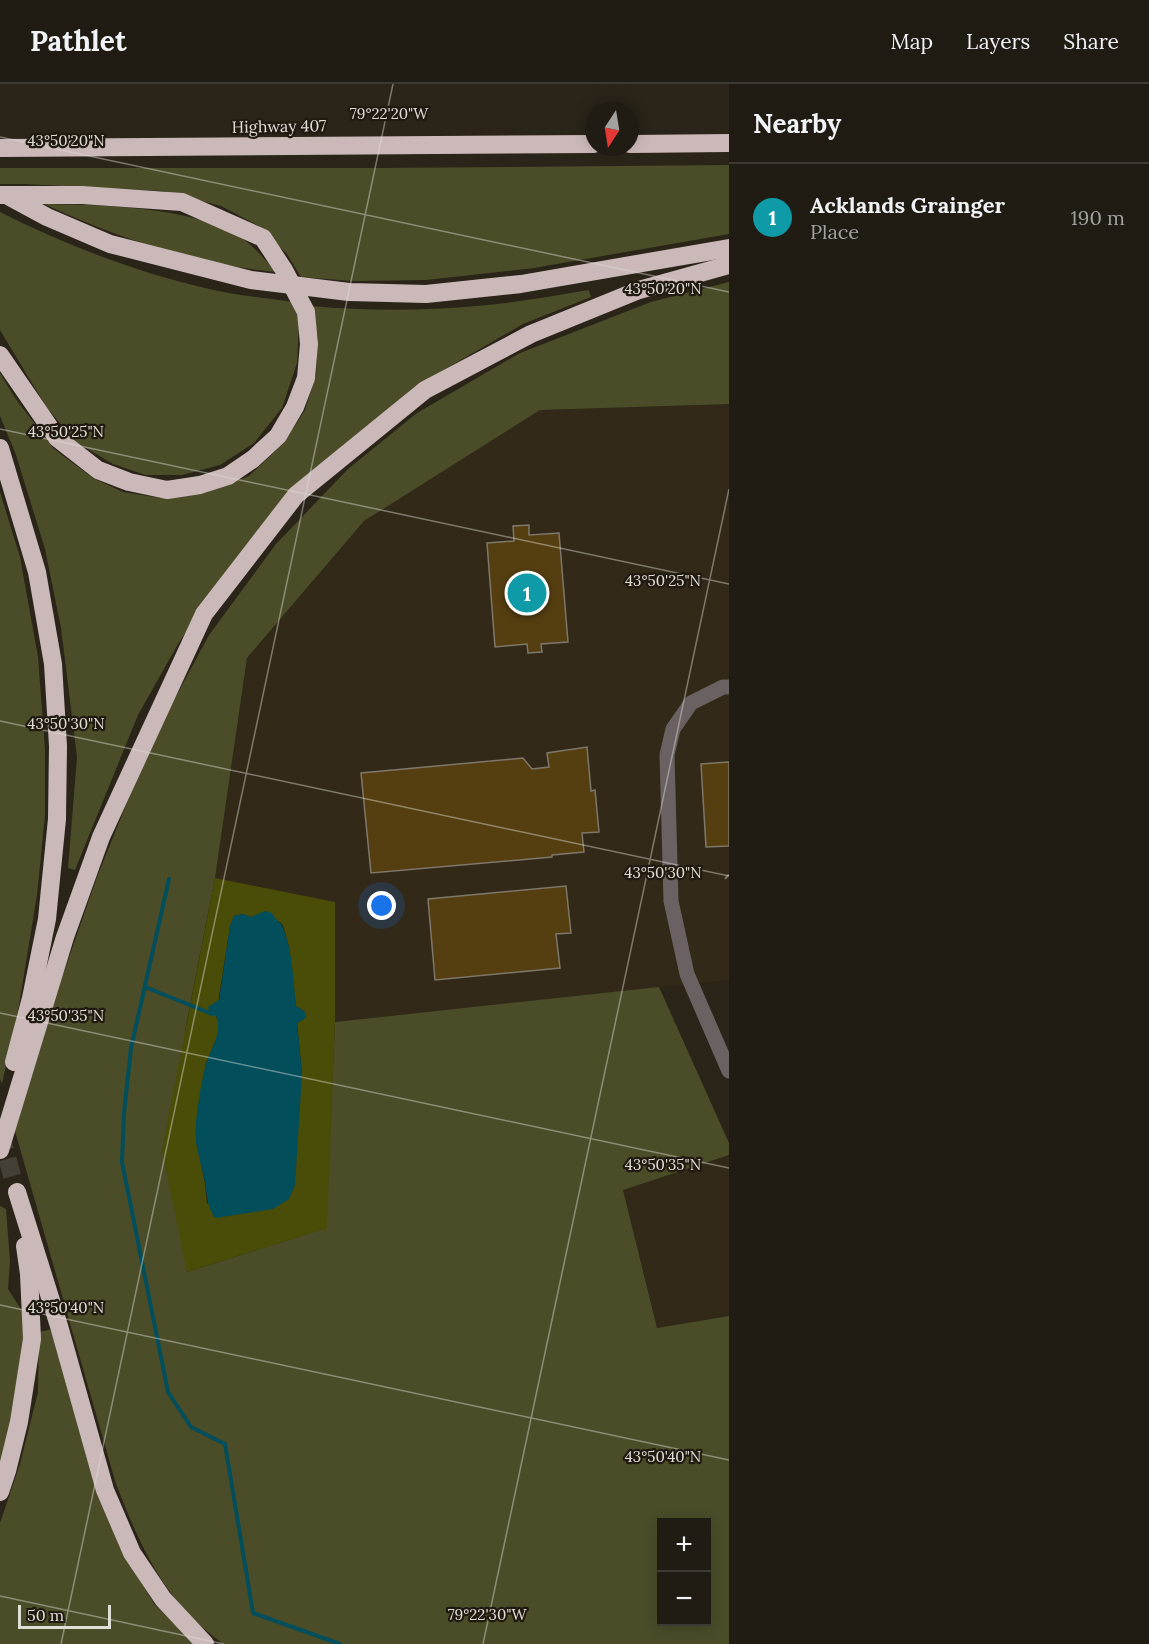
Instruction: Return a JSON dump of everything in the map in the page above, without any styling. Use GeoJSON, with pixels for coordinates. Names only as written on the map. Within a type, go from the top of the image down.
{"type":"FeatureCollection","features":[{"type":"Feature","properties":{"kind":"highway"},"geometry":{"type":"LineString","coordinates":[[639,144],[729,143]]}},
{"type":"Feature","properties":{"kind":"highway","name":"Highway 407"},"geometry":{"type":"LineString","coordinates":[[0,148],[585,144]]}},
{"type":"Feature","properties":{"kind":"highway"},"geometry":{"type":"LineString","coordinates":[[0,193],[47,217],[110,244],[251,280],[349,292],[426,294],[521,284],[729,248]]}},
{"type":"Feature","properties":{"kind":"highway"},"geometry":{"type":"LineString","coordinates":[[0,193],[82,195],[182,202],[263,238],[284,270],[306,312],[309,344],[306,378],[295,407],[278,436],[253,459],[228,476],[200,485],[167,490],[129,483],[98,470],[65,445],[57,438],[0,355]]}},
{"type":"Feature","properties":{"kind":"highway"},"geometry":{"type":"LineString","coordinates":[[0,1150],[65,937],[106,827],[204,614],[296,495],[424,390],[531,334],[639,290],[729,265]]}},
{"type":"Feature","properties":{"kind":"highway"},"geometry":{"type":"LineString","coordinates":[[0,448],[38,572],[52,664],[58,746],[57,819],[47,919],[31,998],[9,1081],[0,1126]]}},
{"type":"Feature","properties":{"kind":"highway"},"geometry":{"type":"LineString","coordinates":[[0,1492],[19,1422],[32,1339],[29,1274],[16,1187],[59,1326],[105,1491],[132,1553],[163,1599],[205,1644]]}},
{"type":"Feature","properties":{"kind":"street"},"geometry":{"type":"LineString","coordinates":[[729,687],[723,687],[691,703],[673,729],[667,755],[671,901],[687,974],[729,1071]]}},
{"type":"Feature","properties":{"kind":"path"},"geometry":{"type":"LineString","coordinates":[[725,879],[729,874]]}},
{"type":"Feature","properties":{"kind":"shaded area"},"geometry":{"type":"Polygon","coordinates":[[[729,404],[729,980],[335,1022],[335,902],[215,878],[247,659],[364,521],[540,410],[729,404]]]}},
{"type":"Feature","properties":{"kind":"shaded area"},"geometry":{"type":"Polygon","coordinates":[[[215,878],[335,902],[335,1022],[327,1228],[187,1272],[162,1150],[215,878]],[[243,914],[234,916],[230,926],[216,1016],[219,1023],[218,1035],[206,1063],[199,1105],[196,1140],[207,1204],[302,1074],[297,1023],[305,1018],[305,1012],[296,1006],[289,947],[283,925],[273,917],[251,917],[243,914]]]}},
{"type":"Feature","properties":{"kind":"shaded area"},"geometry":{"type":"Polygon","coordinates":[[[729,1155],[729,1316],[657,1328],[623,1189],[729,1155]]]}},
{"type":"Feature","properties":{"kind":"green space"},"geometry":{"type":"Polygon","coordinates":[[[729,165],[729,234],[534,268],[426,280],[352,281],[301,277],[287,254],[257,225],[221,206],[163,191],[0,184],[0,168],[729,165]]]}},
{"type":"Feature","properties":{"kind":"green space"},"geometry":{"type":"Polygon","coordinates":[[[44,204],[150,210],[204,221],[228,230],[247,242],[276,272],[216,263],[157,248],[100,228],[44,204]]]}},
{"type":"Feature","properties":{"kind":"green space"},"geometry":{"type":"Polygon","coordinates":[[[0,212],[85,250],[144,271],[204,288],[293,302],[299,320],[297,363],[282,408],[254,443],[220,465],[182,475],[146,475],[113,464],[76,442],[47,408],[0,330],[0,212]]]}},
{"type":"Feature","properties":{"kind":"green space"},"geometry":{"type":"Polygon","coordinates":[[[729,282],[729,404],[540,410],[364,521],[247,658],[215,878],[185,1031],[187,1272],[326,1228],[335,1022],[659,987],[729,1143],[729,1155],[623,1190],[657,1328],[729,1316],[729,1644],[223,1644],[191,1617],[164,1583],[154,1568],[123,1502],[15,1131],[59,986],[97,877],[152,741],[209,635],[276,544],[348,469],[417,413],[520,353],[651,302],[729,282]]]}},
{"type":"Feature","properties":{"kind":"green space"},"geometry":{"type":"Polygon","coordinates":[[[589,290],[591,297],[523,324],[414,387],[303,483],[244,548],[178,644],[138,715],[75,870],[68,868],[77,757],[61,628],[45,549],[16,455],[0,416],[0,373],[15,398],[54,449],[93,478],[123,492],[161,498],[205,493],[249,476],[284,443],[305,410],[316,375],[318,338],[311,306],[373,310],[455,308],[589,290]]]}},
{"type":"Feature","properties":{"kind":"green space"},"geometry":{"type":"Polygon","coordinates":[[[0,492],[20,557],[38,657],[45,749],[45,815],[37,895],[19,1005],[2,1084],[0,1079],[0,492]]]}},
{"type":"Feature","properties":{"kind":"green space"},"geometry":{"type":"Polygon","coordinates":[[[0,1206],[6,1209],[10,1261],[8,1289],[24,1314],[22,1376],[0,1471],[0,1206]]]}},
{"type":"Feature","properties":{"kind":"green space"},"geometry":{"type":"Polygon","coordinates":[[[52,1329],[119,1546],[155,1605],[195,1644],[0,1644],[0,1523],[20,1464],[38,1392],[39,1332],[52,1329]]]}},
{"type":"Feature","properties":{"kind":"water"},"geometry":{"type":"Polygon","coordinates":[[[265,911],[272,913],[283,928],[291,957],[296,1006],[305,1012],[306,1018],[297,1023],[302,1074],[295,1185],[289,1199],[273,1209],[215,1218],[208,1201],[196,1134],[198,1103],[204,1072],[218,1028],[216,1016],[210,1014],[208,1007],[219,1000],[230,926],[234,916],[243,914],[251,917],[265,911]]]}},
{"type":"Feature","properties":{"kind":"building"},"geometry":{"type":"Polygon","coordinates":[[[529,525],[529,535],[559,533],[568,642],[541,644],[542,652],[528,653],[527,644],[495,647],[487,543],[514,541],[513,526],[529,525]]]}},
{"type":"Feature","properties":{"kind":"building"},"geometry":{"type":"Polygon","coordinates":[[[587,747],[591,791],[595,790],[599,832],[582,833],[584,852],[552,855],[552,857],[371,873],[361,773],[523,758],[532,769],[549,767],[547,753],[587,747]]]}},
{"type":"Feature","properties":{"kind":"building"},"geometry":{"type":"Polygon","coordinates":[[[729,762],[729,846],[706,847],[701,764],[729,762]]]}},
{"type":"Feature","properties":{"kind":"building"},"geometry":{"type":"Polygon","coordinates":[[[566,886],[571,933],[556,934],[560,968],[435,980],[428,899],[566,886]]]}},
{"type":"Feature","properties":{"kind":"waterway"},"geometry":{"type":"LineString","coordinates":[[169,879],[131,1048],[124,1113],[122,1162],[168,1392],[191,1427],[225,1444],[253,1613],[340,1644]]}},
{"type":"Feature","properties":{"kind":"waterway"},"geometry":{"type":"LineString","coordinates":[[145,987],[212,1014]]}},
{"type":"Feature","properties":{"kind":"tunnel"},"geometry":{"type":"LineString","coordinates":[[0,1133],[14,1182]]}},
{"type":"Feature","properties":{"kind":"place","name":"Acklands Grainger"},"geometry":{"type":"Point","coordinates":[527,593]}}]}
